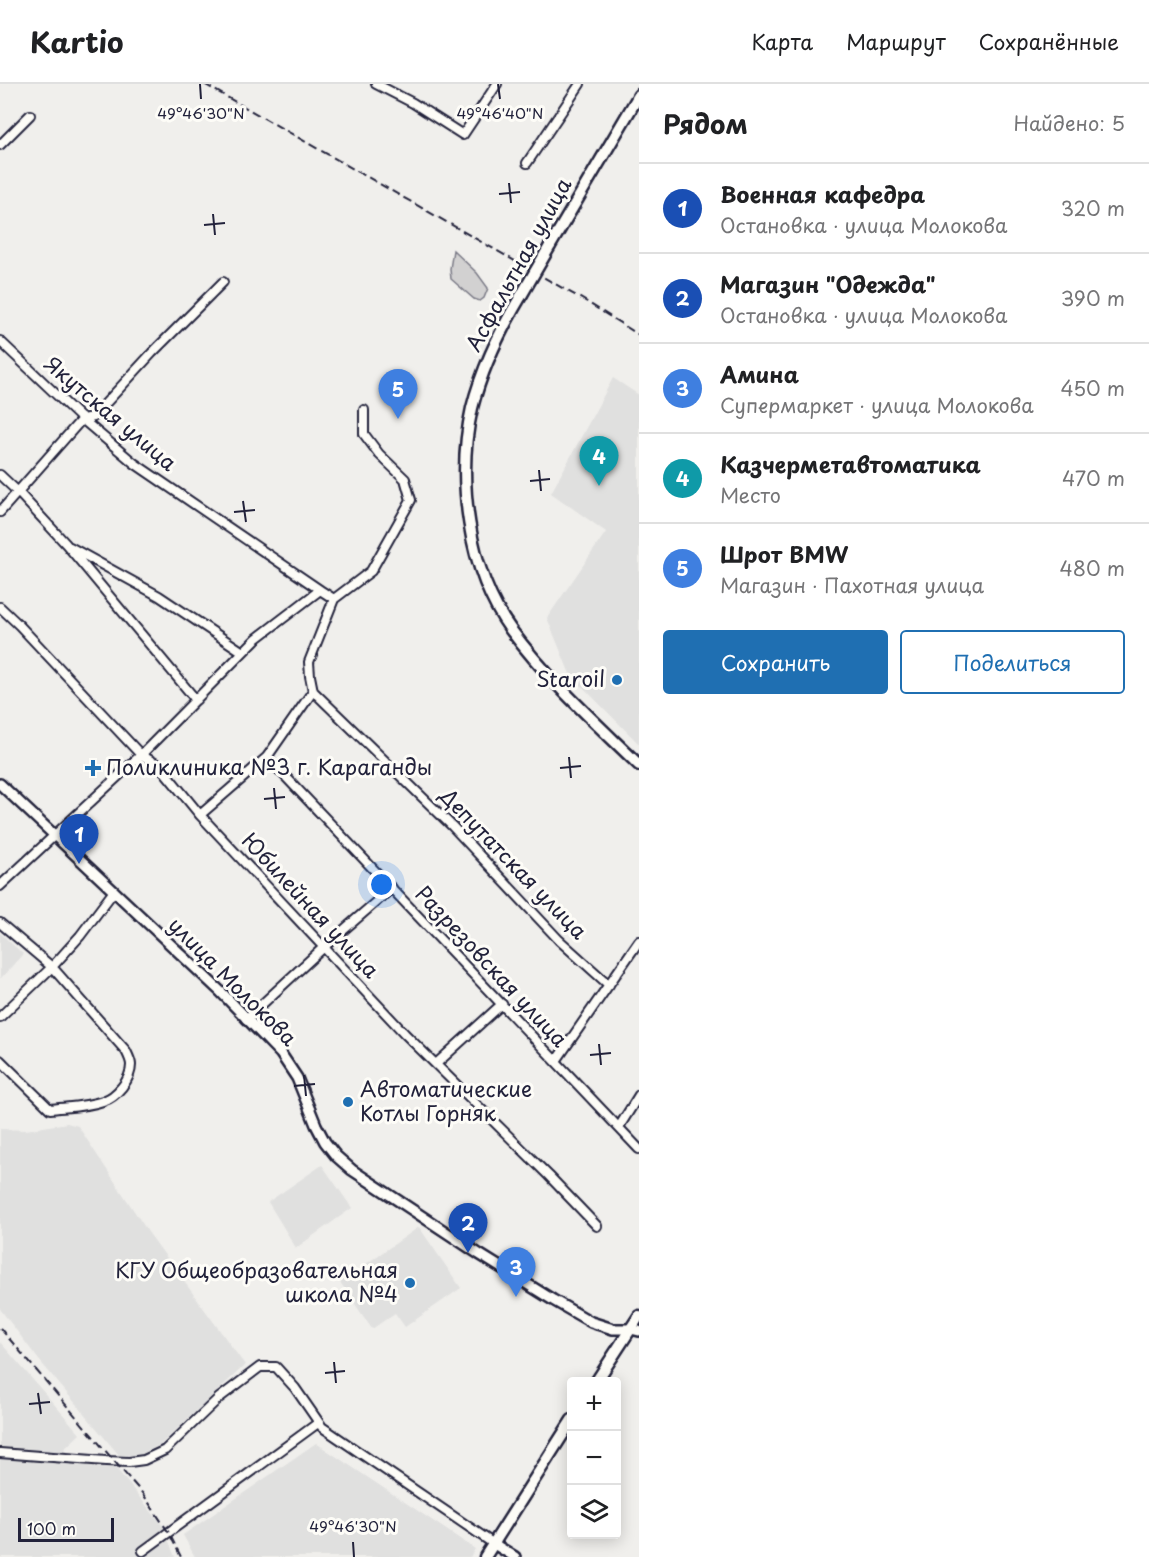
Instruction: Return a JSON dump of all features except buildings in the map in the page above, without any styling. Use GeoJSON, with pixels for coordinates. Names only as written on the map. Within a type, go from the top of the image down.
{"type":"FeatureCollection","features":[{"type":"Feature","properties":{"kind":"main road","name":"Асфальтная улица"},"geometry":{"type":"LineString","coordinates":[[639,95],[505,322],[491,351],[472,409],[465,464],[472,541],[490,593],[510,628],[542,669],[639,765]]}},
{"type":"Feature","properties":{"kind":"main road"},"geometry":{"type":"LineString","coordinates":[[600,1377],[635,1330],[639,1316]]}},
{"type":"Feature","properties":{"kind":"main road"},"geometry":{"type":"LineString","coordinates":[[485,1557],[567,1428]]}},
{"type":"Feature","properties":{"kind":"street"},"geometry":{"type":"LineString","coordinates":[[376,84],[413,103],[463,135],[497,84]]}},
{"type":"Feature","properties":{"kind":"street"},"geometry":{"type":"LineString","coordinates":[[527,163],[580,84]]}},
{"type":"Feature","properties":{"kind":"street"},"geometry":{"type":"LineString","coordinates":[[0,145],[30,115]]}},
{"type":"Feature","properties":{"kind":"street"},"geometry":{"type":"LineString","coordinates":[[0,512],[81,419],[93,417],[152,353],[223,282]]}},
{"type":"Feature","properties":{"kind":"street","name":"Якутская улица"},"geometry":{"type":"LineString","coordinates":[[0,341],[81,419],[134,463],[334,599]]}},
{"type":"Feature","properties":{"kind":"street"},"geometry":{"type":"LineString","coordinates":[[200,815],[267,758],[314,691],[309,662],[334,599],[370,571],[411,500],[405,479],[379,454],[364,434],[364,410]]}},
{"type":"Feature","properties":{"kind":"street"},"geometry":{"type":"LineString","coordinates":[[0,475],[66,544],[196,700]]}},
{"type":"Feature","properties":{"kind":"street"},"geometry":{"type":"LineString","coordinates":[[66,544],[159,596],[243,652]]}},
{"type":"Feature","properties":{"kind":"street"},"geometry":{"type":"LineString","coordinates":[[0,886],[141,755],[256,639],[320,590]]}},
{"type":"Feature","properties":{"kind":"street","name":"Юбилейная улица"},"geometry":{"type":"LineString","coordinates":[[0,607],[141,755],[160,766],[200,815],[405,1034],[597,1226]]}},
{"type":"Feature","properties":{"kind":"street","name":"Депутатская улица"},"geometry":{"type":"LineString","coordinates":[[314,691],[452,826],[559,940],[609,984]]}},
{"type":"Feature","properties":{"kind":"street","name":"Разрезовская улица"},"geometry":{"type":"LineString","coordinates":[[267,758],[639,1149]]}},
{"type":"Feature","properties":{"kind":"street","name":"улица Молокова"},"geometry":{"type":"LineString","coordinates":[[0,784],[221,992],[281,1054],[297,1078],[325,1142],[352,1170],[553,1300],[591,1322],[612,1329],[635,1330]]}},
{"type":"Feature","properties":{"kind":"street"},"geometry":{"type":"LineString","coordinates":[[246,1019],[392,888]]}},
{"type":"Feature","properties":{"kind":"street"},"geometry":{"type":"LineString","coordinates":[[0,1017],[52,967],[80,936],[114,891]]}},
{"type":"Feature","properties":{"kind":"street"},"geometry":{"type":"LineString","coordinates":[[0,923],[52,967],[126,1051],[131,1064],[127,1079],[121,1088],[106,1101],[50,1109],[0,1060]]}},
{"type":"Feature","properties":{"kind":"street"},"geometry":{"type":"LineString","coordinates":[[556,1061],[639,941]]}},
{"type":"Feature","properties":{"kind":"street"},"geometry":{"type":"LineString","coordinates":[[436,1064],[502,1004]]}},
{"type":"Feature","properties":{"kind":"street"},"geometry":{"type":"LineString","coordinates":[[619,1127],[639,1095]]}},
{"type":"Feature","properties":{"kind":"street"},"geometry":{"type":"LineString","coordinates":[[0,1453],[106,1461],[144,1460],[165,1450],[219,1398],[260,1367],[276,1367],[295,1388],[321,1427],[515,1557]]}},
{"type":"Feature","properties":{"kind":"street"},"geometry":{"type":"LineString","coordinates":[[143,1551],[318,1423]]}},
{"type":"Feature","properties":{"kind":"shaded area"},"geometry":{"type":"Polygon","coordinates":[[[453,250],[477,273],[488,288],[484,298],[480,301],[474,299],[451,279],[453,250]]]}},
{"type":"Feature","properties":{"kind":"shaded area"},"geometry":{"type":"Polygon","coordinates":[[[613,378],[639,395],[639,744],[570,674],[547,618],[606,532],[551,493],[613,378]]]}},
{"type":"Feature","properties":{"kind":"shaded area"},"geometry":{"type":"Polygon","coordinates":[[[0,933],[23,954],[1,978],[0,977],[0,933]]]}},
{"type":"Feature","properties":{"kind":"shaded area"},"geometry":{"type":"Polygon","coordinates":[[[67,1123],[78,1126],[148,1232],[245,1365],[161,1444],[140,1455],[119,1455],[39,1360],[0,1309],[0,1129],[26,1130],[67,1123]]]}},
{"type":"Feature","properties":{"kind":"shaded area"},"geometry":{"type":"Polygon","coordinates":[[[322,1165],[352,1208],[296,1248],[268,1202],[322,1165]]]}},
{"type":"Feature","properties":{"kind":"shaded area"},"geometry":{"type":"Polygon","coordinates":[[[419,1227],[461,1288],[405,1327],[395,1313],[372,1329],[340,1282],[419,1227]]]}},
{"type":"Feature","properties":{"kind":"shaded area"},"geometry":{"type":"Polygon","coordinates":[[[0,1342],[80,1434],[60,1453],[0,1449],[0,1342]]]}},
{"type":"Feature","properties":{"kind":"shaded area"},"geometry":{"type":"Polygon","coordinates":[[[316,1443],[475,1549],[470,1557],[195,1557],[183,1535],[316,1443]]]}},
{"type":"Feature","properties":{"kind":"shaded area"},"geometry":{"type":"Polygon","coordinates":[[[0,1457],[115,1467],[163,1526],[175,1557],[0,1557],[0,1457]]]}},
{"type":"Feature","properties":{"kind":"railway"},"geometry":{"type":"LineString","coordinates":[[204,84],[587,302],[639,335]]}},
{"type":"Feature","properties":{"kind":"railway"},"geometry":{"type":"LineString","coordinates":[[0,1328],[143,1494],[169,1533],[181,1557]]}},
{"type":"Feature","properties":{"kind":"place","name":"Шрот BMW"},"geometry":{"type":"Point","coordinates":[398,419]}},
{"type":"Feature","properties":{"kind":"place","name":"Казчерметавтоматика"},"geometry":{"type":"Point","coordinates":[599,486]}},
{"type":"Feature","properties":{"kind":"place","name":"Staroil"},"geometry":{"type":"Point","coordinates":[617,680]}},
{"type":"Feature","properties":{"kind":"place","name":"Поликлиника №3 г. Караганды"},"geometry":{"type":"Point","coordinates":[93,768]}},
{"type":"Feature","properties":{"kind":"place","name":"Военная кафедра"},"geometry":{"type":"Point","coordinates":[79,864]}},
{"type":"Feature","properties":{"kind":"place","name":"Автоматические Котлы Горняк"},"geometry":{"type":"Point","coordinates":[348,1102]}},
{"type":"Feature","properties":{"kind":"place","name":"Магазин \"Одежда\""},"geometry":{"type":"Point","coordinates":[468,1253]}},
{"type":"Feature","properties":{"kind":"place","name":"КГУ Общеобразовательная школа №4"},"geometry":{"type":"Point","coordinates":[410,1283]}},
{"type":"Feature","properties":{"kind":"place","name":"Амина"},"geometry":{"type":"Point","coordinates":[516,1297]}}]}
